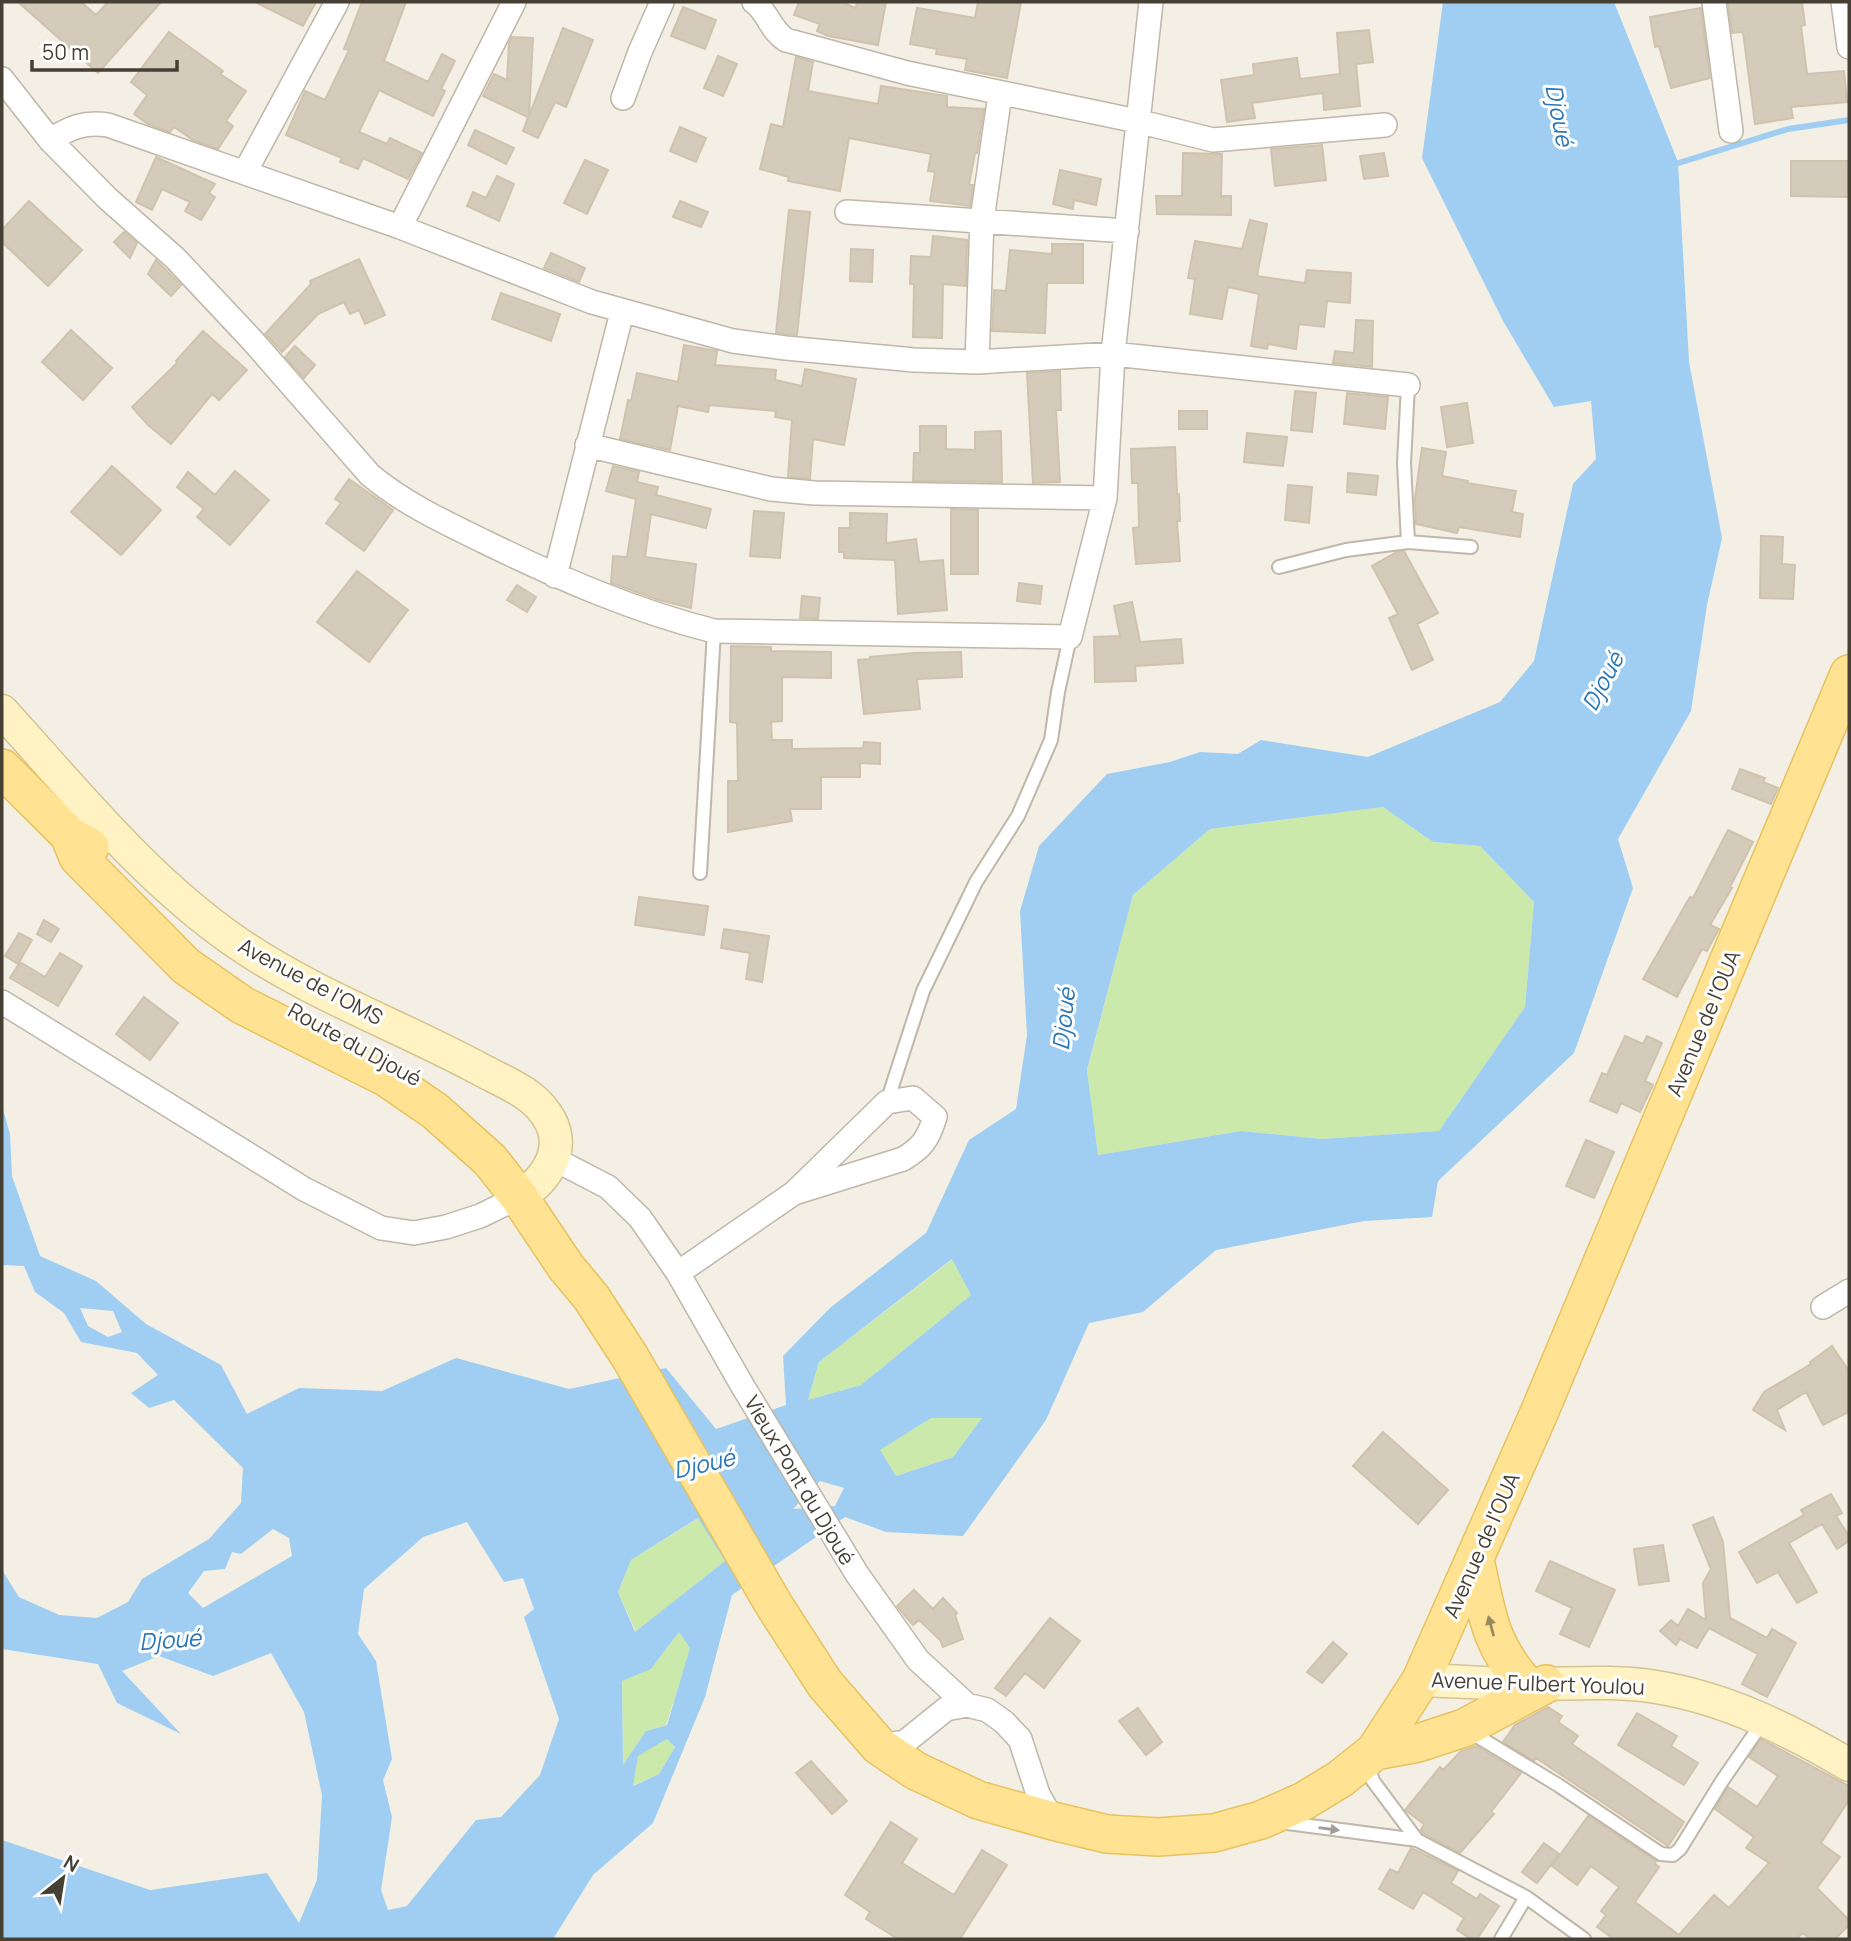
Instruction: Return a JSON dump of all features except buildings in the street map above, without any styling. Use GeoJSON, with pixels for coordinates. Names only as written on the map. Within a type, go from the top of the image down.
{"type":"FeatureCollection","features":[{"type":"Feature","properties":{"kind":"main road","name":"Avenue de l'OUA"},"geometry":{"type":"LineString","coordinates":[[630,1357],[774,1605],[825,1684],[879,1746],[916,1771],[978,1800],[1107,1834],[1158,1837],[1214,1833],[1261,1820],[1304,1801],[1340,1779],[1371,1755],[1421,1680],[1539,1413],[1849,674]]}},
{"type":"Feature","properties":{"kind":"main road","name":"Route du Djoué"},"geometry":{"type":"LineString","coordinates":[[2,768],[69,835],[92,849],[191,945],[221,969],[275,1001],[394,1062],[466,1111],[535,1181],[586,1267],[591,1297],[630,1357]]}},
{"type":"Feature","properties":{"kind":"main road"},"geometry":{"type":"LineString","coordinates":[[1371,1755],[1464,1728],[1535,1684],[1509,1666],[1494,1639],[1475,1560]]}},
{"type":"Feature","properties":{"kind":"street"},"geometry":{"type":"LineString","coordinates":[[245,172],[337,2]]}},
{"type":"Feature","properties":{"kind":"street"},"geometry":{"type":"LineString","coordinates":[[400,227],[514,2]]}},
{"type":"Feature","properties":{"kind":"street"},"geometry":{"type":"LineString","coordinates":[[623,98],[662,2]]}},
{"type":"Feature","properties":{"kind":"street"},"geometry":{"type":"LineString","coordinates":[[754,2],[762,10],[773,30],[786,40],[907,73],[1137,121],[1213,140],[1385,125]]}},
{"type":"Feature","properties":{"kind":"street"},"geometry":{"type":"LineString","coordinates":[[2,79],[50,140],[107,198],[175,258],[252,340],[369,475],[393,494],[425,513],[555,576],[669,620],[715,631],[1070,638],[1105,498],[1113,354],[1150,2]]}},
{"type":"Feature","properties":{"kind":"street"},"geometry":{"type":"LineString","coordinates":[[1714,2],[1731,131]]}},
{"type":"Feature","properties":{"kind":"street"},"geometry":{"type":"LineString","coordinates":[[1843,2],[1849,47]]}},
{"type":"Feature","properties":{"kind":"street"},"geometry":{"type":"LineString","coordinates":[[977,362],[982,220],[1000,94]]}},
{"type":"Feature","properties":{"kind":"street"},"geometry":{"type":"LineString","coordinates":[[50,140],[74,126],[92,122],[108,125],[400,227],[622,312],[733,341],[914,360],[977,362],[1113,354],[1408,385]]}},
{"type":"Feature","properties":{"kind":"street"},"geometry":{"type":"LineString","coordinates":[[847,212],[1127,231]]}},
{"type":"Feature","properties":{"kind":"street"},"geometry":{"type":"LineString","coordinates":[[555,576],[622,312]]}},
{"type":"Feature","properties":{"kind":"street"},"geometry":{"type":"LineString","coordinates":[[587,445],[771,489],[814,493],[1105,498]]}},
{"type":"Feature","properties":{"kind":"street","name":"Avenue de l'OMS"},"geometry":{"type":"LineString","coordinates":[[2,711],[123,843],[183,902],[236,943],[295,978],[444,1050],[523,1093],[545,1112],[556,1131],[557,1144],[535,1181]]}},
{"type":"Feature","properties":{"kind":"street"},"geometry":{"type":"LineString","coordinates":[[2,1002],[304,1189],[381,1228],[414,1233],[446,1227],[480,1216],[535,1181]]}},
{"type":"Feature","properties":{"kind":"street"},"geometry":{"type":"LineString","coordinates":[[678,1272],[794,1193],[887,1102],[913,1098],[935,1117],[930,1134],[919,1149],[903,1158],[794,1193]]}},
{"type":"Feature","properties":{"kind":"street","name":"Vieux Pont du Djoué"},"geometry":{"type":"LineString","coordinates":[[535,1181],[608,1187],[640,1218],[678,1272],[742,1385],[857,1574],[918,1660],[967,1704],[987,1710],[1004,1722],[1020,1740],[1038,1794],[1054,1821]]}},
{"type":"Feature","properties":{"kind":"street"},"geometry":{"type":"LineString","coordinates":[[1823,1307],[1849,1291]]}},
{"type":"Feature","properties":{"kind":"street","name":"Avenue Fulbert Youlou"},"geometry":{"type":"LineString","coordinates":[[1421,1680],[1535,1684],[1624,1683],[1658,1687],[1702,1698],[1764,1720],[1849,1765]]}},
{"type":"Feature","properties":{"kind":"street"},"geometry":{"type":"LineString","coordinates":[[879,1746],[905,1742],[946,1709],[967,1704]]}},
{"type":"Feature","properties":{"kind":"lane"},"geometry":{"type":"LineString","coordinates":[[1408,385],[1404,463],[1408,542]]}},
{"type":"Feature","properties":{"kind":"lane"},"geometry":{"type":"LineString","coordinates":[[1279,567],[1346,550],[1408,542],[1471,547]]}},
{"type":"Feature","properties":{"kind":"lane"},"geometry":{"type":"LineString","coordinates":[[700,873],[715,631]]}},
{"type":"Feature","properties":{"kind":"lane"},"geometry":{"type":"LineString","coordinates":[[887,1102],[923,991],[976,882],[1018,816],[1051,740],[1070,638]]}},
{"type":"Feature","properties":{"kind":"lane"},"geometry":{"type":"LineString","coordinates":[[1464,1728],[1558,1785],[1661,1854],[1673,1855],[1680,1849],[1764,1720]]}},
{"type":"Feature","properties":{"kind":"lane"},"geometry":{"type":"LineString","coordinates":[[1371,1755],[1374,1781],[1417,1840]]}},
{"type":"Feature","properties":{"kind":"lane"},"geometry":{"type":"LineString","coordinates":[[1261,1820],[1417,1840],[1526,1897],[1584,1939]]}},
{"type":"Feature","properties":{"kind":"lane"},"geometry":{"type":"LineString","coordinates":[[1502,1939],[1526,1897]]}},
{"type":"Feature","properties":{"kind":"green space"},"geometry":{"type":"Polygon","coordinates":[[[1383,807],[1433,842],[1480,846],[1534,902],[1525,1007],[1439,1131],[1322,1139],[1241,1131],[1098,1155],[1087,1071],[1133,895],[1210,829],[1383,807]]]}},
{"type":"Feature","properties":{"kind":"green space"},"geometry":{"type":"Polygon","coordinates":[[[953,1259],[971,1295],[861,1385],[808,1400],[819,1362],[953,1259]]]}},
{"type":"Feature","properties":{"kind":"green space"},"geometry":{"type":"Polygon","coordinates":[[[931,1418],[982,1418],[953,1457],[896,1476],[879,1450],[931,1418]]]}},
{"type":"Feature","properties":{"kind":"green space"},"geometry":{"type":"Polygon","coordinates":[[[699,1518],[725,1561],[636,1632],[618,1592],[631,1560],[699,1518]]]}},
{"type":"Feature","properties":{"kind":"green space"},"geometry":{"type":"Polygon","coordinates":[[[679,1632],[691,1648],[666,1725],[646,1731],[623,1767],[622,1680],[651,1669],[679,1632]]]}},
{"type":"Feature","properties":{"kind":"green space"},"geometry":{"type":"Polygon","coordinates":[[[667,1739],[675,1747],[659,1774],[632,1786],[638,1755],[667,1739]]]}},
{"type":"Feature","properties":{"kind":"water","name":"Djoué"},"geometry":{"type":"Polygon","coordinates":[[[1443,2],[1614,2],[1678,162],[1689,362],[1722,538],[1707,605],[1691,711],[1618,839],[1633,888],[1574,1053],[1438,1181],[1432,1217],[1364,1221],[1216,1250],[1143,1312],[1089,1323],[1046,1420],[963,1536],[886,1532],[845,1517],[732,1595],[705,1697],[653,1823],[593,1875],[553,1939],[2,1939],[2,1840],[150,1890],[267,1873],[299,1923],[317,1880],[322,1795],[304,1712],[271,1653],[213,1676],[159,1656],[122,1671],[181,1734],[117,1703],[98,1664],[2,1649],[2,1570],[19,1597],[59,1615],[97,1618],[128,1602],[142,1579],[209,1539],[241,1503],[243,1468],[174,1400],[149,1408],[131,1393],[158,1375],[137,1353],[81,1342],[64,1313],[35,1292],[24,1266],[2,1265],[2,1106],[10,1134],[12,1176],[40,1256],[96,1281],[146,1324],[221,1365],[247,1414],[299,1388],[382,1391],[456,1358],[569,1389],[666,1368],[716,1429],[786,1405],[783,1356],[830,1308],[926,1233],[969,1140],[1016,1109],[1027,1035],[1020,911],[1039,846],[1107,774],[1170,762],[1200,752],[1238,754],[1261,740],[1368,757],[1500,702],[1534,661],[1573,484],[1596,459],[1591,401],[1554,407],[1503,321],[1422,158],[1443,2]],[[1383,807],[1210,829],[1133,895],[1087,1070],[1098,1155],[1241,1131],[1322,1139],[1439,1131],[1525,1007],[1534,902],[1480,846],[1433,842],[1383,807]],[[952,1259],[819,1362],[808,1400],[861,1385],[971,1295],[952,1259]],[[80,1308],[88,1326],[108,1337],[122,1332],[113,1311],[80,1308]],[[931,1418],[880,1450],[896,1476],[953,1457],[982,1418],[931,1418]],[[820,1481],[793,1509],[835,1506],[844,1488],[820,1481]],[[698,1518],[631,1560],[618,1592],[635,1632],[725,1561],[698,1518]],[[467,1522],[423,1537],[364,1589],[358,1634],[376,1661],[392,1759],[383,1780],[392,1817],[381,1890],[388,1910],[407,1906],[476,1820],[501,1817],[540,1775],[559,1719],[524,1617],[534,1609],[523,1578],[504,1582],[467,1522]],[[273,1529],[241,1554],[232,1552],[225,1569],[204,1571],[188,1593],[203,1608],[292,1556],[289,1538],[273,1529]],[[679,1632],[651,1669],[622,1681],[623,1765],[646,1731],[667,1725],[690,1648],[679,1632]],[[667,1739],[638,1756],[633,1786],[659,1774],[675,1747],[667,1739]]]}},
{"type":"Feature","properties":{"kind":"waterway"},"geometry":{"type":"LineString","coordinates":[[1672,165],[1788,129],[1849,120]]}}]}
